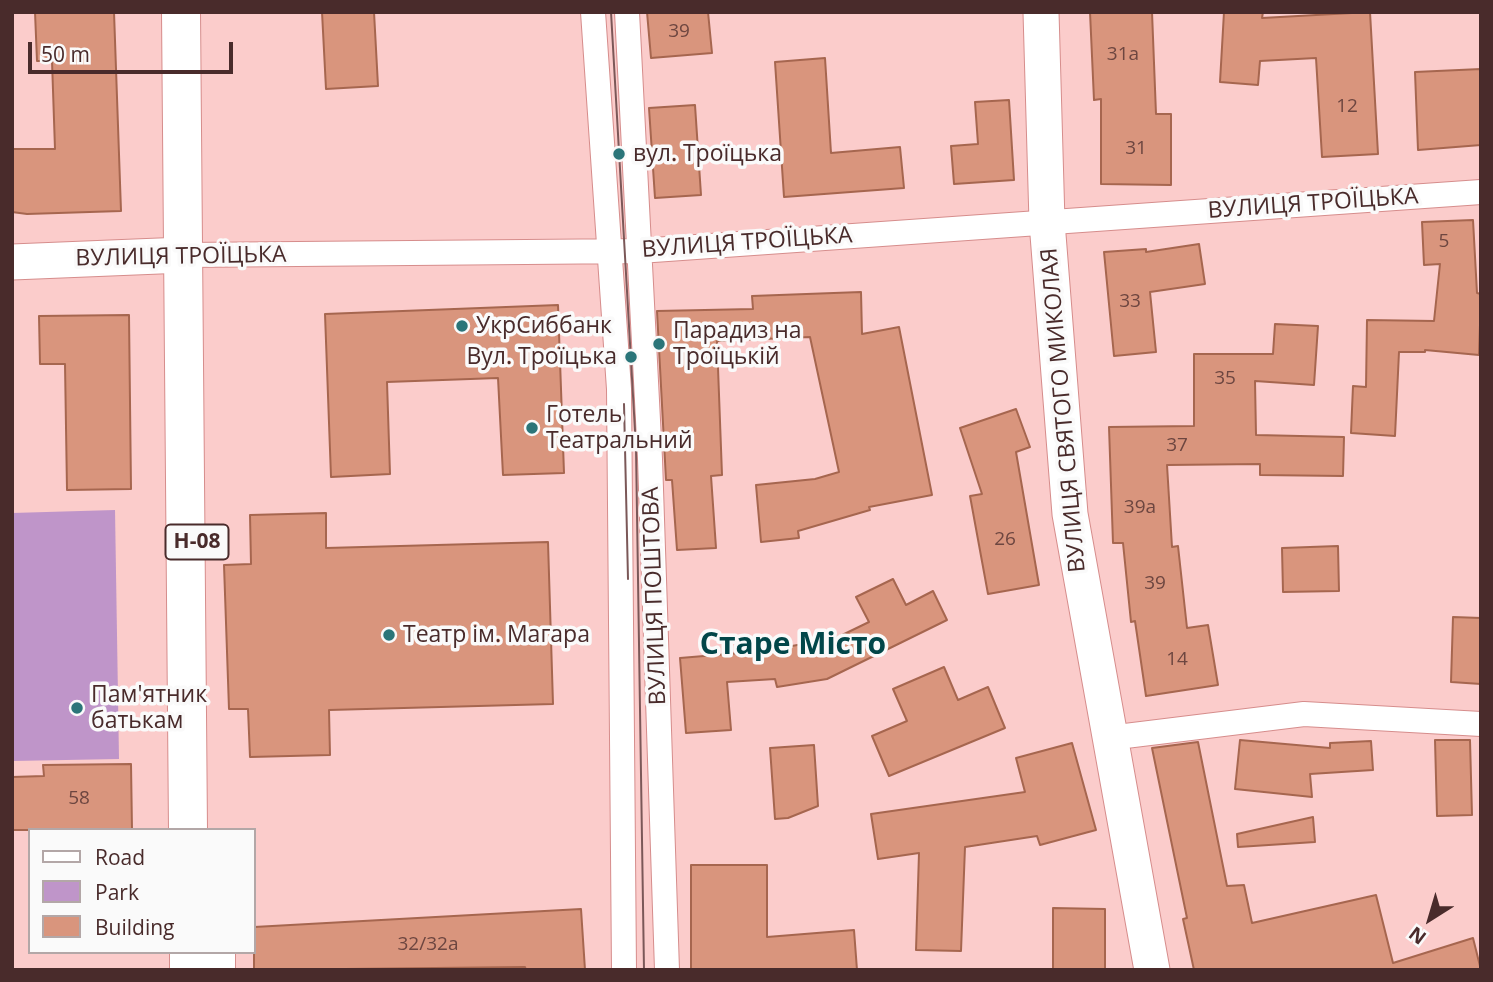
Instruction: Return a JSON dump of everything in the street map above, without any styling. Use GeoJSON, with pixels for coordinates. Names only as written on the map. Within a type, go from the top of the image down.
{"type":"FeatureCollection","features":[{"type":"Feature","properties":{"kind":"main road","name":"Н-08"},"geometry":{"type":"LineString","coordinates":[[181,12],[188,828]]}},
{"type":"Feature","properties":{"kind":"main road","name":"Н-08"},"geometry":{"type":"LineString","coordinates":[[184,255],[210,828]]}},
{"type":"Feature","properties":{"kind":"street","name":"ВУЛИЦЯ ПОШТОВА"},"geometry":{"type":"LineString","coordinates":[[593,12],[619,389],[624,970]]}},
{"type":"Feature","properties":{"kind":"street","name":"ВУЛИЦЯ ПОШТОВА"},"geometry":{"type":"LineString","coordinates":[[627,12],[650,459],[667,970]]}},
{"type":"Feature","properties":{"kind":"street","name":"ВУЛИЦЯ СВЯТОГО МИКОЛАЯ"},"geometry":{"type":"LineString","coordinates":[[1041,12],[1047,222],[1070,514],[1152,970]]}},
{"type":"Feature","properties":{"kind":"street","name":"ВУЛИЦЯ ТРОЇЦЬКА"},"geometry":{"type":"LineString","coordinates":[[12,262],[184,255],[639,251],[1481,192]]}},
{"type":"Feature","properties":{"kind":"street"},"geometry":{"type":"LineString","coordinates":[[1109,737],[1304,714],[1481,724]]}},
{"type":"Feature","properties":{"kind":"green space"},"geometry":{"type":"Polygon","coordinates":[[[115,510],[119,759],[12,761],[12,513],[115,510]]]}},
{"type":"Feature","properties":{"kind":"building"},"geometry":{"type":"Polygon","coordinates":[[[35,12],[114,12],[121,211],[27,214],[12,212],[12,149],[55,149],[52,61],[37,61],[35,12]]]}},
{"type":"Feature","properties":{"kind":"building"},"geometry":{"type":"Polygon","coordinates":[[[322,12],[374,12],[378,86],[326,89],[322,12]]]}},
{"type":"Feature","properties":{"kind":"building"},"geometry":{"type":"Polygon","coordinates":[[[647,12],[708,12],[712,53],[651,58],[647,12]]]}},
{"type":"Feature","properties":{"kind":"building"},"geometry":{"type":"Polygon","coordinates":[[[1090,12],[1152,12],[1156,114],[1171,114],[1171,185],[1101,184],[1101,99],[1094,100],[1090,12]]]}},
{"type":"Feature","properties":{"kind":"building"},"geometry":{"type":"Polygon","coordinates":[[[1224,12],[1263,12],[1262,18],[1370,12],[1378,154],[1322,157],[1316,58],[1260,61],[1258,85],[1220,82],[1224,12]]]}},
{"type":"Feature","properties":{"kind":"building"},"geometry":{"type":"Polygon","coordinates":[[[825,58],[831,153],[900,147],[904,188],[784,197],[775,62],[825,58]]]}},
{"type":"Feature","properties":{"kind":"building"},"geometry":{"type":"Polygon","coordinates":[[[1481,69],[1481,145],[1418,150],[1415,72],[1481,69]]]}},
{"type":"Feature","properties":{"kind":"building"},"geometry":{"type":"Polygon","coordinates":[[[1009,100],[1014,180],[954,184],[951,146],[978,144],[975,102],[1009,100]]]}},
{"type":"Feature","properties":{"kind":"building"},"geometry":{"type":"Polygon","coordinates":[[[695,105],[701,195],[655,198],[649,108],[695,105]]]}},
{"type":"Feature","properties":{"kind":"building"},"geometry":{"type":"Polygon","coordinates":[[[1473,220],[1477,293],[1481,294],[1479,355],[1425,350],[1399,352],[1395,436],[1351,433],[1353,386],[1366,387],[1367,320],[1434,321],[1440,264],[1424,265],[1422,222],[1473,220]]]}},
{"type":"Feature","properties":{"kind":"building"},"geometry":{"type":"Polygon","coordinates":[[[1199,244],[1205,284],[1150,292],[1156,352],[1114,356],[1104,252],[1146,249],[1146,252],[1199,244]]]}},
{"type":"Feature","properties":{"kind":"building"},"geometry":{"type":"Polygon","coordinates":[[[861,292],[862,334],[899,327],[932,495],[869,507],[870,510],[798,531],[799,538],[761,542],[756,485],[815,479],[839,472],[810,337],[717,341],[722,475],[711,476],[716,548],[677,550],[672,480],[666,480],[657,311],[753,309],[752,296],[861,292]]]}},
{"type":"Feature","properties":{"kind":"building","name":"Готель Театральний"},"geometry":{"type":"Polygon","coordinates":[[[558,305],[564,473],[503,475],[498,378],[387,382],[390,474],[331,477],[325,314],[558,305]]]}},
{"type":"Feature","properties":{"kind":"building"},"geometry":{"type":"Polygon","coordinates":[[[129,315],[131,489],[67,490],[65,364],[40,364],[39,316],[129,315]]]}},
{"type":"Feature","properties":{"kind":"building"},"geometry":{"type":"Polygon","coordinates":[[[1275,324],[1318,326],[1314,385],[1255,381],[1256,435],[1344,437],[1343,476],[1260,475],[1260,464],[1167,465],[1172,547],[1178,546],[1187,628],[1208,625],[1218,685],[1146,696],[1135,621],[1131,622],[1123,543],[1113,543],[1109,427],[1194,426],[1194,354],[1273,354],[1275,324]]]}},
{"type":"Feature","properties":{"kind":"building"},"geometry":{"type":"Polygon","coordinates":[[[1016,409],[1030,447],[1016,452],[1039,585],[988,594],[970,496],[982,494],[960,428],[1016,409]]]}},
{"type":"Feature","properties":{"kind":"building","name":"Театр ім. Магара"},"geometry":{"type":"Polygon","coordinates":[[[326,513],[326,548],[548,542],[553,704],[329,710],[330,755],[250,757],[248,709],[229,709],[224,565],[251,564],[250,515],[326,513]]]}},
{"type":"Feature","properties":{"kind":"building"},"geometry":{"type":"Polygon","coordinates":[[[1338,546],[1339,591],[1283,592],[1282,548],[1338,546]]]}},
{"type":"Feature","properties":{"kind":"building"},"geometry":{"type":"Polygon","coordinates":[[[893,579],[906,605],[933,591],[947,620],[827,679],[777,687],[775,679],[727,682],[731,730],[686,733],[680,658],[764,651],[803,644],[805,653],[869,622],[856,597],[893,579]]]}},
{"type":"Feature","properties":{"kind":"building"},"geometry":{"type":"Polygon","coordinates":[[[1453,617],[1481,618],[1481,684],[1451,682],[1453,617]]]}},
{"type":"Feature","properties":{"kind":"building"},"geometry":{"type":"Polygon","coordinates":[[[944,667],[958,700],[988,687],[1005,728],[889,776],[872,736],[907,721],[893,689],[944,667]]]}},
{"type":"Feature","properties":{"kind":"building"},"geometry":{"type":"Polygon","coordinates":[[[1240,740],[1330,748],[1330,743],[1371,741],[1373,770],[1310,774],[1312,797],[1235,789],[1240,740]]]}},
{"type":"Feature","properties":{"kind":"building"},"geometry":{"type":"Polygon","coordinates":[[[1435,740],[1470,740],[1472,815],[1437,816],[1435,740]]]}},
{"type":"Feature","properties":{"kind":"building"},"geometry":{"type":"Polygon","coordinates":[[[1198,742],[1227,886],[1244,885],[1252,923],[1376,895],[1393,963],[1473,938],[1481,970],[1194,970],[1183,919],[1187,918],[1152,748],[1198,742]]]}},
{"type":"Feature","properties":{"kind":"building"},"geometry":{"type":"Polygon","coordinates":[[[1072,743],[1096,830],[1040,845],[1037,836],[965,847],[961,951],[916,950],[919,853],[878,859],[871,814],[1025,792],[1016,758],[1072,743]]]}},
{"type":"Feature","properties":{"kind":"building"},"geometry":{"type":"Polygon","coordinates":[[[814,745],[818,806],[788,818],[775,819],[770,748],[814,745]]]}},
{"type":"Feature","properties":{"kind":"building"},"geometry":{"type":"Polygon","coordinates":[[[131,764],[132,828],[12,830],[12,777],[44,776],[43,765],[131,764]]]}},
{"type":"Feature","properties":{"kind":"building"},"geometry":{"type":"Polygon","coordinates":[[[1313,817],[1315,842],[1238,847],[1237,834],[1313,817]]]}},
{"type":"Feature","properties":{"kind":"building"},"geometry":{"type":"Polygon","coordinates":[[[691,865],[767,865],[767,937],[854,930],[857,970],[691,970],[691,865]]]}},
{"type":"Feature","properties":{"kind":"building"},"geometry":{"type":"Polygon","coordinates":[[[1053,908],[1105,909],[1105,970],[1053,970],[1053,908]]]}},
{"type":"Feature","properties":{"kind":"building"},"geometry":{"type":"Polygon","coordinates":[[[581,909],[585,970],[526,970],[525,967],[254,970],[256,927],[581,909]]]}},
{"type":"Feature","properties":{"kind":"tram line"},"geometry":{"type":"LineString","coordinates":[[611,12],[636,448],[644,970]]}},
{"type":"Feature","properties":{"kind":"tram line"},"geometry":{"type":"LineString","coordinates":[[624,404],[628,579]]}},
{"type":"Feature","properties":{"kind":"place","name":"вул. Троїцька"},"geometry":{"type":"Point","coordinates":[619,154]}},
{"type":"Feature","properties":{"kind":"place","name":"УкрСиббанк"},"geometry":{"type":"Point","coordinates":[462,326]}},
{"type":"Feature","properties":{"kind":"place","name":"Парадиз на Троїцькій"},"geometry":{"type":"Point","coordinates":[659,344]}},
{"type":"Feature","properties":{"kind":"place","name":"Вул. Троїцька"},"geometry":{"type":"Point","coordinates":[631,357]}},
{"type":"Feature","properties":{"kind":"place","name":"Готель Театральний"},"geometry":{"type":"Point","coordinates":[532,428]}},
{"type":"Feature","properties":{"kind":"place","name":"Театр ім. Магара"},"geometry":{"type":"Point","coordinates":[389,635]}},
{"type":"Feature","properties":{"kind":"place","name":"Пам'ятник батькам"},"geometry":{"type":"Point","coordinates":[77,708]}},
{"type":"Feature","properties":{"kind":"district","name":"Старе Місто"},"geometry":{"type":"Point","coordinates":[793,645]}}]}
